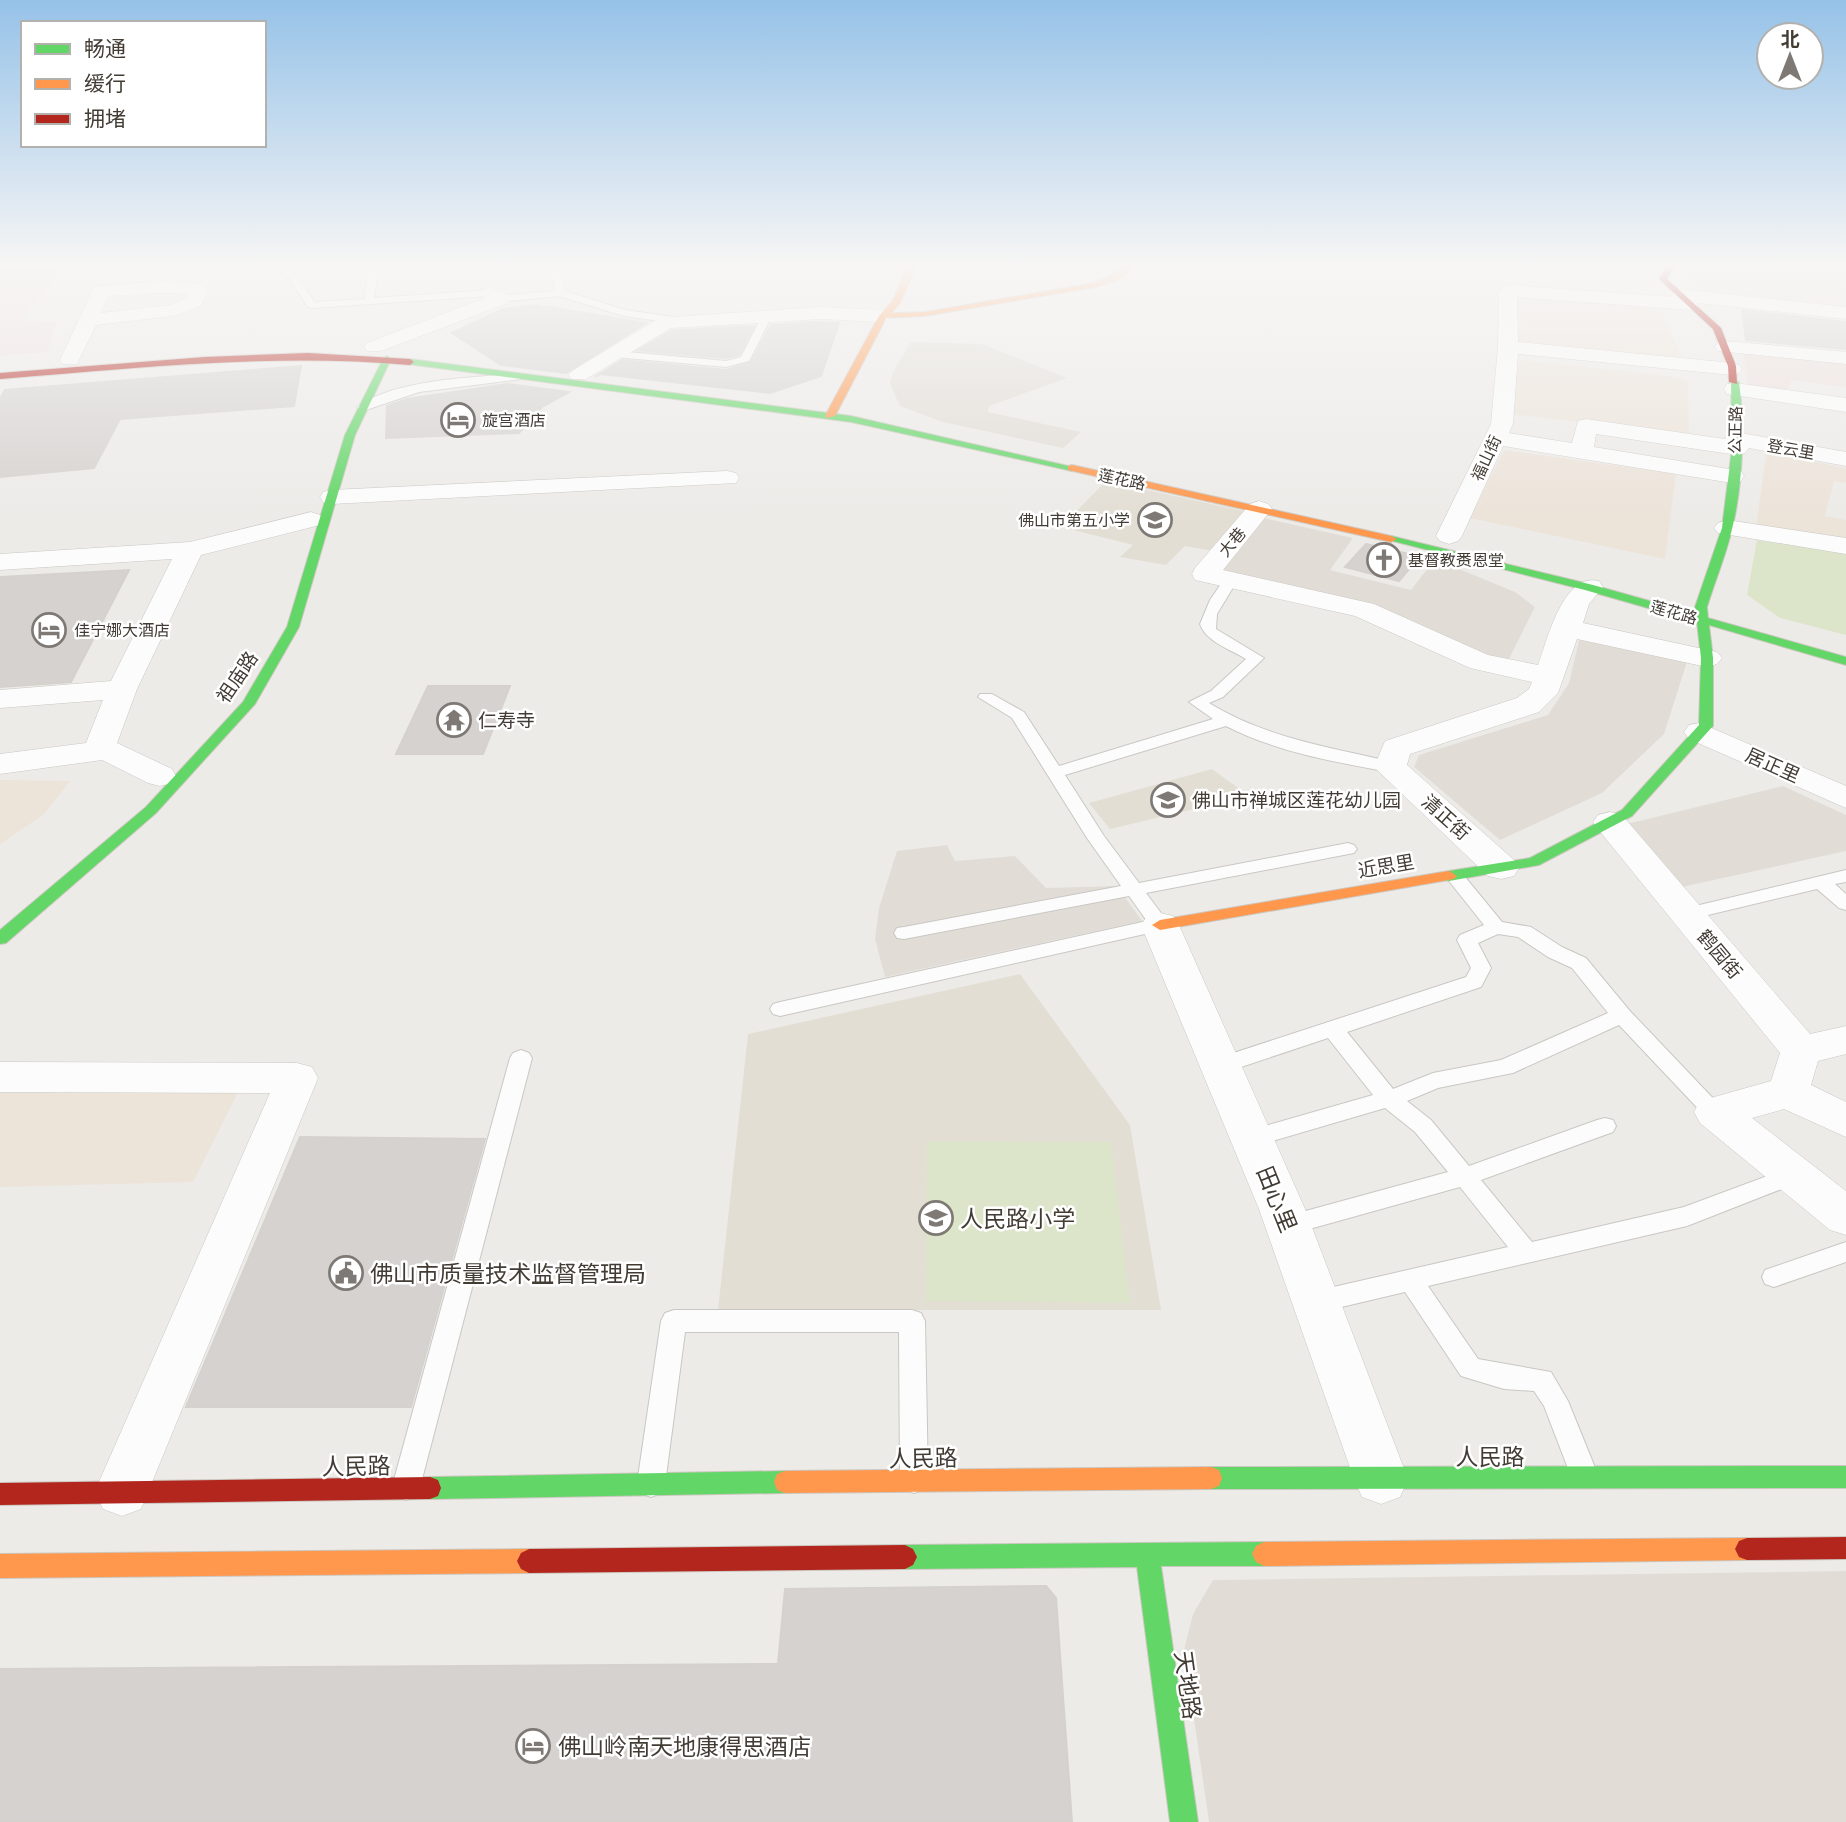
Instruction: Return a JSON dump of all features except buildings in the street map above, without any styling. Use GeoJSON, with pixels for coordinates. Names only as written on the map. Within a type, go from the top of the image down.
{"type":"FeatureCollection","features":[{"type":"Feature","properties":{"kind":"main road"},"geometry":{"type":"LineString","coordinates":[[0,366],[234,349]]}},
{"type":"Feature","properties":{"kind":"main road"},"geometry":{"type":"LineString","coordinates":[[322,349],[376,357]]}},
{"type":"Feature","properties":{"kind":"main road"},"geometry":{"type":"LineString","coordinates":[[832,412],[870,349]]}},
{"type":"Feature","properties":{"kind":"main road"},"geometry":{"type":"LineString","coordinates":[[876,364],[881,349]]}},
{"type":"Feature","properties":{"kind":"main road","name":"公正路"},"geometry":{"type":"LineString","coordinates":[[1702,613],[1727,528],[1737,444],[1735,389],[1725,349]]}},
{"type":"Feature","properties":{"kind":"main road"},"geometry":{"type":"LineString","coordinates":[[0,376],[281,355],[376,357]]}},
{"type":"Feature","properties":{"kind":"main road","name":"莲花路"},"geometry":{"type":"LineString","coordinates":[[376,357],[579,375],[832,412]]}},
{"type":"Feature","properties":{"kind":"main road","name":"莲花路"},"geometry":{"type":"LineString","coordinates":[[376,357],[832,412],[855,410],[1287,499],[1501,549]]}},
{"type":"Feature","properties":{"kind":"main road","name":"祖庙路"},"geometry":{"type":"LineString","coordinates":[[156,780],[226,708],[277,627],[311,520],[376,357]]}},
{"type":"Feature","properties":{"kind":"main road","name":"祖庙路"},"geometry":{"type":"LineString","coordinates":[[0,939],[151,810],[248,705],[293,627],[350,435],[355,404]]}},
{"type":"Feature","properties":{"kind":"main road","name":"莲花路"},"geometry":{"type":"LineString","coordinates":[[855,410],[1846,648]]}},
{"type":"Feature","properties":{"kind":"main road","name":"莲花路"},"geometry":{"type":"LineString","coordinates":[[1527,555],[1846,661]]}},
{"type":"Feature","properties":{"kind":"main road"},"geometry":{"type":"LineString","coordinates":[[1610,822],[1628,813],[1706,726],[1707,658],[1702,613]]}},
{"type":"Feature","properties":{"kind":"main road"},"geometry":{"type":"LineString","coordinates":[[85,845],[135,801]]}},
{"type":"Feature","properties":{"kind":"main road","name":"近思里"},"geometry":{"type":"LineString","coordinates":[[1160,925],[1534,862],[1610,822]]}},
{"type":"Feature","properties":{"kind":"main road","name":"人民路"},"geometry":{"type":"LineString","coordinates":[[0,1494],[914,1481],[1846,1477]]}},
{"type":"Feature","properties":{"kind":"main road"},"geometry":{"type":"LineString","coordinates":[[0,1484],[33,1493]]}},
{"type":"Feature","properties":{"kind":"main road"},"geometry":{"type":"LineString","coordinates":[[0,1566],[1846,1548]]}},
{"type":"Feature","properties":{"kind":"main road","name":"天地路"},"geometry":{"type":"LineString","coordinates":[[1147,1555],[1184,1822]]}},
{"type":"Feature","properties":{"kind":"street"},"geometry":{"type":"LineString","coordinates":[[70,360],[75,349]]}},
{"type":"Feature","properties":{"kind":"street"},"geometry":{"type":"LineString","coordinates":[[376,357],[390,349]]}},
{"type":"Feature","properties":{"kind":"street"},"geometry":{"type":"LineString","coordinates":[[376,357],[390,349]]}},
{"type":"Feature","properties":{"kind":"street"},"geometry":{"type":"LineString","coordinates":[[579,375],[623,349]]}},
{"type":"Feature","properties":{"kind":"street","name":"福山街"},"geometry":{"type":"LineString","coordinates":[[1449,536],[1502,424],[1508,349]]}},
{"type":"Feature","properties":{"kind":"street"},"geometry":{"type":"LineString","coordinates":[[1519,349],[1735,389],[1846,405]]}},
{"type":"Feature","properties":{"kind":"street"},"geometry":{"type":"LineString","coordinates":[[1747,349],[1846,358]]}},
{"type":"Feature","properties":{"kind":"street"},"geometry":{"type":"LineString","coordinates":[[1735,389],[1846,425]]}},
{"type":"Feature","properties":{"kind":"street","name":"登云里"},"geometry":{"type":"LineString","coordinates":[[1582,452],[1586,426],[1846,459]]}},
{"type":"Feature","properties":{"kind":"street"},"geometry":{"type":"LineString","coordinates":[[1496,438],[1732,476]]}},
{"type":"Feature","properties":{"kind":"street"},"geometry":{"type":"LineString","coordinates":[[332,497],[727,478]]}},
{"type":"Feature","properties":{"kind":"street","name":"大巷"},"geometry":{"type":"LineString","coordinates":[[1217,578],[1259,509]]}},
{"type":"Feature","properties":{"kind":"street"},"geometry":{"type":"LineString","coordinates":[[0,562],[190,550],[311,520]]}},
{"type":"Feature","properties":{"kind":"street"},"geometry":{"type":"LineString","coordinates":[[1727,528],[1846,546]]}},
{"type":"Feature","properties":{"kind":"street"},"geometry":{"type":"LineString","coordinates":[[156,780],[100,747],[122,689],[190,550]]}},
{"type":"Feature","properties":{"kind":"street"},"geometry":{"type":"LineString","coordinates":[[1217,578],[1364,610],[1480,662],[1549,676]]}},
{"type":"Feature","properties":{"kind":"street"},"geometry":{"type":"LineString","coordinates":[[1390,767],[1396,748],[1528,705],[1543,693],[1576,603],[1589,587]]}},
{"type":"Feature","properties":{"kind":"street"},"geometry":{"type":"LineString","coordinates":[[1567,628],[1707,658]]}},
{"type":"Feature","properties":{"kind":"street"},"geometry":{"type":"LineString","coordinates":[[0,699],[122,689]]}},
{"type":"Feature","properties":{"kind":"street","name":"居正里"},"geometry":{"type":"LineString","coordinates":[[1700,732],[1846,798]]}},
{"type":"Feature","properties":{"kind":"street"},"geometry":{"type":"LineString","coordinates":[[0,764],[105,750]]}},
{"type":"Feature","properties":{"kind":"street","name":"清正街"},"geometry":{"type":"LineString","coordinates":[[1390,767],[1501,868]]}},
{"type":"Feature","properties":{"kind":"street","name":"鹤园街"},"geometry":{"type":"LineString","coordinates":[[1610,822],[1801,1051]]}},
{"type":"Feature","properties":{"kind":"street","name":"田心里"},"geometry":{"type":"LineString","coordinates":[[1160,925],[1288,1225],[1381,1479]]}},
{"type":"Feature","properties":{"kind":"street"},"geometry":{"type":"LineString","coordinates":[[1788,1092],[1801,1051],[1846,1040]]}},
{"type":"Feature","properties":{"kind":"street"},"geometry":{"type":"LineString","coordinates":[[0,1077],[297,1078],[122,1491]]}},
{"type":"Feature","properties":{"kind":"street"},"geometry":{"type":"LineString","coordinates":[[1715,1112],[1788,1092],[1846,1121]]}},
{"type":"Feature","properties":{"kind":"street"},"geometry":{"type":"LineString","coordinates":[[1715,1112],[1846,1217]]}},
{"type":"Feature","properties":{"kind":"lane"},"geometry":{"type":"LineString","coordinates":[[615,354],[690,363],[726,364],[745,359],[750,349]]}},
{"type":"Feature","properties":{"kind":"lane"},"geometry":{"type":"LineString","coordinates":[[355,404],[472,380],[533,376]]}},
{"type":"Feature","properties":{"kind":"lane"},"geometry":{"type":"LineString","coordinates":[[1217,578],[1207,626],[1213,636],[1256,658],[1217,694],[1197,702],[1224,720],[1304,751],[1390,767]]}},
{"type":"Feature","properties":{"kind":"lane"},"geometry":{"type":"LineString","coordinates":[[780,1009],[1160,925],[1096,838],[1018,715],[986,697]]}},
{"type":"Feature","properties":{"kind":"lane"},"geometry":{"type":"LineString","coordinates":[[1055,773],[1224,720]]}},
{"type":"Feature","properties":{"kind":"lane"},"geometry":{"type":"LineString","coordinates":[[904,933],[1348,849]]}},
{"type":"Feature","properties":{"kind":"lane"},"geometry":{"type":"LineString","coordinates":[[1454,876],[1496,927]]}},
{"type":"Feature","properties":{"kind":"lane"},"geometry":{"type":"LineString","coordinates":[[1687,914],[1846,876]]}},
{"type":"Feature","properties":{"kind":"lane"},"geometry":{"type":"LineString","coordinates":[[1821,882],[1846,904]]}},
{"type":"Feature","properties":{"kind":"lane"},"geometry":{"type":"LineString","coordinates":[[1220,1066],[1474,982],[1481,968],[1467,940],[1496,927],[1524,932],[1555,952],[1579,963],[1622,1015],[1715,1112]]}},
{"type":"Feature","properties":{"kind":"lane"},"geometry":{"type":"LineString","coordinates":[[1252,1138],[1388,1098],[1433,1081],[1505,1067],[1622,1015]]}},
{"type":"Feature","properties":{"kind":"lane"},"geometry":{"type":"LineString","coordinates":[[1333,1029],[1388,1098],[1423,1126],[1528,1254]]}},
{"type":"Feature","properties":{"kind":"lane"},"geometry":{"type":"LineString","coordinates":[[406,1488],[522,1058]]}},
{"type":"Feature","properties":{"kind":"lane"},"geometry":{"type":"LineString","coordinates":[[1288,1225],[1464,1177],[1605,1126]]}},
{"type":"Feature","properties":{"kind":"lane"},"geometry":{"type":"LineString","coordinates":[[1316,1302],[1687,1216],[1794,1175]]}},
{"type":"Feature","properties":{"kind":"lane"},"geometry":{"type":"LineString","coordinates":[[1774,1277],[1846,1252]]}},
{"type":"Feature","properties":{"kind":"lane"},"geometry":{"type":"LineString","coordinates":[[1411,1281],[1471,1368],[1504,1377],[1542,1380],[1555,1401],[1586,1478]]}},
{"type":"Feature","properties":{"kind":"lane"},"geometry":{"type":"LineString","coordinates":[[651,1485],[674,1321],[912,1321],[914,1481]]}},
{"type":"Feature","properties":{"kind":"shaded area"},"geometry":{"type":"Polygon","coordinates":[[[0,349],[48,349],[47,352],[0,356],[0,349]]]}},
{"type":"Feature","properties":{"kind":"shaded area"},"geometry":{"type":"Polygon","coordinates":[[[630,349],[744,349],[741,354],[697,361],[624,353],[630,349]]]}},
{"type":"Feature","properties":{"kind":"shaded area"},"geometry":{"type":"Polygon","coordinates":[[[907,349],[995,349],[1067,378],[989,406],[988,412],[1081,432],[1063,448],[943,422],[900,406],[890,384],[893,372],[907,349]]]}},
{"type":"Feature","properties":{"kind":"shaded area"},"geometry":{"type":"Polygon","coordinates":[[[1560,349],[1678,349],[1681,355],[1669,359],[1560,349]]]}},
{"type":"Feature","properties":{"kind":"shaded area"},"geometry":{"type":"Polygon","coordinates":[[[1743,352],[1846,361],[1846,387],[1792,380],[1786,393],[1748,387],[1743,352]]]}},
{"type":"Feature","properties":{"kind":"shaded area"},"geometry":{"type":"Polygon","coordinates":[[[1519,360],[1669,376],[1688,382],[1689,435],[1512,414],[1519,360]]]}},
{"type":"Feature","properties":{"kind":"shaded area"},"geometry":{"type":"Polygon","coordinates":[[[1504,450],[1676,474],[1665,559],[1470,518],[1504,450]]]}},
{"type":"Feature","properties":{"kind":"shaded area"},"geometry":{"type":"Polygon","coordinates":[[[1766,452],[1846,468],[1846,483],[1834,481],[1825,516],[1846,520],[1846,542],[1756,529],[1766,452]]]}},
{"type":"Feature","properties":{"kind":"shaded area","name":"佛山市第五小学"},"geometry":{"type":"Polygon","coordinates":[[[1106,481],[1248,512],[1220,552],[1185,546],[1166,565],[1120,557],[1133,545],[1061,527],[1106,481]]]}},
{"type":"Feature","properties":{"kind":"shaded area"},"geometry":{"type":"Polygon","coordinates":[[[1259,517],[1353,538],[1330,570],[1411,590],[1435,559],[1515,592],[1535,607],[1507,663],[1395,617],[1212,573],[1259,517]]]}},
{"type":"Feature","properties":{"kind":"shaded area"},"geometry":{"type":"Polygon","coordinates":[[[1579,640],[1687,662],[1664,734],[1602,793],[1500,840],[1414,767],[1419,755],[1548,715],[1569,683],[1579,640]]]}},
{"type":"Feature","properties":{"kind":"shaded area","name":"佛山市禅城区莲花幼儿园"},"geometry":{"type":"Polygon","coordinates":[[[1212,769],[1249,796],[1110,829],[1089,803],[1212,769]]]}},
{"type":"Feature","properties":{"kind":"shaded area"},"geometry":{"type":"Polygon","coordinates":[[[0,780],[70,781],[43,815],[0,844],[0,780]]]}},
{"type":"Feature","properties":{"kind":"shaded area"},"geometry":{"type":"Polygon","coordinates":[[[1783,786],[1846,815],[1846,851],[1682,887],[1627,824],[1783,786]]]}},
{"type":"Feature","properties":{"kind":"shaded area"},"geometry":{"type":"Polygon","coordinates":[[[947,845],[955,861],[1015,856],[1046,888],[1117,886],[1142,921],[885,977],[875,939],[879,908],[897,851],[947,845]]]}},
{"type":"Feature","properties":{"kind":"shaded area","name":"人民路小学"},"geometry":{"type":"Polygon","coordinates":[[[1020,974],[1130,1125],[1161,1310],[718,1310],[748,1034],[1020,974]]]}},
{"type":"Feature","properties":{"kind":"shaded area"},"geometry":{"type":"Polygon","coordinates":[[[238,1092],[193,1182],[0,1187],[0,1093],[238,1092]]]}},
{"type":"Feature","properties":{"kind":"shaded area"},"geometry":{"type":"Polygon","coordinates":[[[1846,1571],[1846,1822],[1209,1822],[1184,1650],[1193,1614],[1213,1580],[1846,1571]]]}},
{"type":"Feature","properties":{"kind":"green space"},"geometry":{"type":"Polygon","coordinates":[[[1757,540],[1846,554],[1846,635],[1780,618],[1747,595],[1757,540]]]}},
{"type":"Feature","properties":{"kind":"green space"},"geometry":{"type":"Polygon","coordinates":[[[927,1141],[1111,1142],[1130,1303],[926,1301],[927,1141]]]}},
{"type":"Feature","properties":{"kind":"traffic: fast"},"geometry":{"type":"LineString","coordinates":[[0,939],[151,810],[248,704],[293,627],[350,435],[387,359]]}},
{"type":"Feature","properties":{"kind":"traffic: fast"},"geometry":{"type":"LineString","coordinates":[[410,362],[851,419],[1072,468]]}},
{"type":"Feature","properties":{"kind":"traffic: fast"},"geometry":{"type":"LineString","coordinates":[[1449,876],[1534,862],[1627,813],[1706,726],[1707,658],[1701,607],[1727,528],[1737,448],[1738,414],[1734,382]]}},
{"type":"Feature","properties":{"kind":"traffic: fast"},"geometry":{"type":"LineString","coordinates":[[1391,539],[1589,587],[1846,661]]}},
{"type":"Feature","properties":{"kind":"traffic: fast"},"geometry":{"type":"LineString","coordinates":[[1211,1478],[1846,1477]]}},
{"type":"Feature","properties":{"kind":"traffic: fast"},"geometry":{"type":"LineString","coordinates":[[430,1488],[785,1482]]}},
{"type":"Feature","properties":{"kind":"traffic: fast"},"geometry":{"type":"LineString","coordinates":[[905,1557],[1264,1554]]}},
{"type":"Feature","properties":{"kind":"traffic: fast"},"geometry":{"type":"LineString","coordinates":[[1147,1555],[1184,1822]]}},
{"type":"Feature","properties":{"kind":"traffic: slow"},"geometry":{"type":"LineString","coordinates":[[830,416],[865,349]]}},
{"type":"Feature","properties":{"kind":"traffic: slow"},"geometry":{"type":"LineString","coordinates":[[1072,468],[1391,539]]}},
{"type":"Feature","properties":{"kind":"traffic: slow"},"geometry":{"type":"LineString","coordinates":[[1160,925],[1449,876]]}},
{"type":"Feature","properties":{"kind":"traffic: slow"},"geometry":{"type":"LineString","coordinates":[[785,1482],[1211,1478]]}},
{"type":"Feature","properties":{"kind":"traffic: slow"},"geometry":{"type":"LineString","coordinates":[[1264,1554],[1747,1549]]}},
{"type":"Feature","properties":{"kind":"traffic: slow"},"geometry":{"type":"LineString","coordinates":[[0,1566],[529,1561]]}},
{"type":"Feature","properties":{"kind":"traffic: jam"},"geometry":{"type":"LineString","coordinates":[[1725,349],[1732,366],[1734,382]]}},
{"type":"Feature","properties":{"kind":"traffic: jam"},"geometry":{"type":"LineString","coordinates":[[0,376],[256,357],[308,356],[410,362]]}},
{"type":"Feature","properties":{"kind":"traffic: jam"},"geometry":{"type":"LineString","coordinates":[[0,1494],[430,1488]]}},
{"type":"Feature","properties":{"kind":"traffic: jam"},"geometry":{"type":"LineString","coordinates":[[1747,1549],[1846,1548]]}},
{"type":"Feature","properties":{"kind":"traffic: jam"},"geometry":{"type":"LineString","coordinates":[[529,1561],[905,1557]]}},
{"type":"Feature","properties":{"kind":"place","name":"旋宫酒店"},"geometry":{"type":"Point","coordinates":[458,420]}},
{"type":"Feature","properties":{"kind":"place","name":"佛山市第五小学"},"geometry":{"type":"Point","coordinates":[1155,520]}},
{"type":"Feature","properties":{"kind":"place","name":"基督教赉恩堂"},"geometry":{"type":"Point","coordinates":[1384,560]}},
{"type":"Feature","properties":{"kind":"place","name":"佳宁娜大酒店"},"geometry":{"type":"Point","coordinates":[49,630]}},
{"type":"Feature","properties":{"kind":"place","name":"仁寿寺"},"geometry":{"type":"Point","coordinates":[454,720]}},
{"type":"Feature","properties":{"kind":"place","name":"佛山市禅城区莲花幼儿园"},"geometry":{"type":"Point","coordinates":[1168,800]}},
{"type":"Feature","properties":{"kind":"place","name":"人民路小学"},"geometry":{"type":"Point","coordinates":[936,1218]}},
{"type":"Feature","properties":{"kind":"place","name":"佛山市质量技术监督管理局"},"geometry":{"type":"Point","coordinates":[346,1273]}},
{"type":"Feature","properties":{"kind":"place","name":"佛山岭南天地康得思酒店"},"geometry":{"type":"Point","coordinates":[533,1746]}}]}
